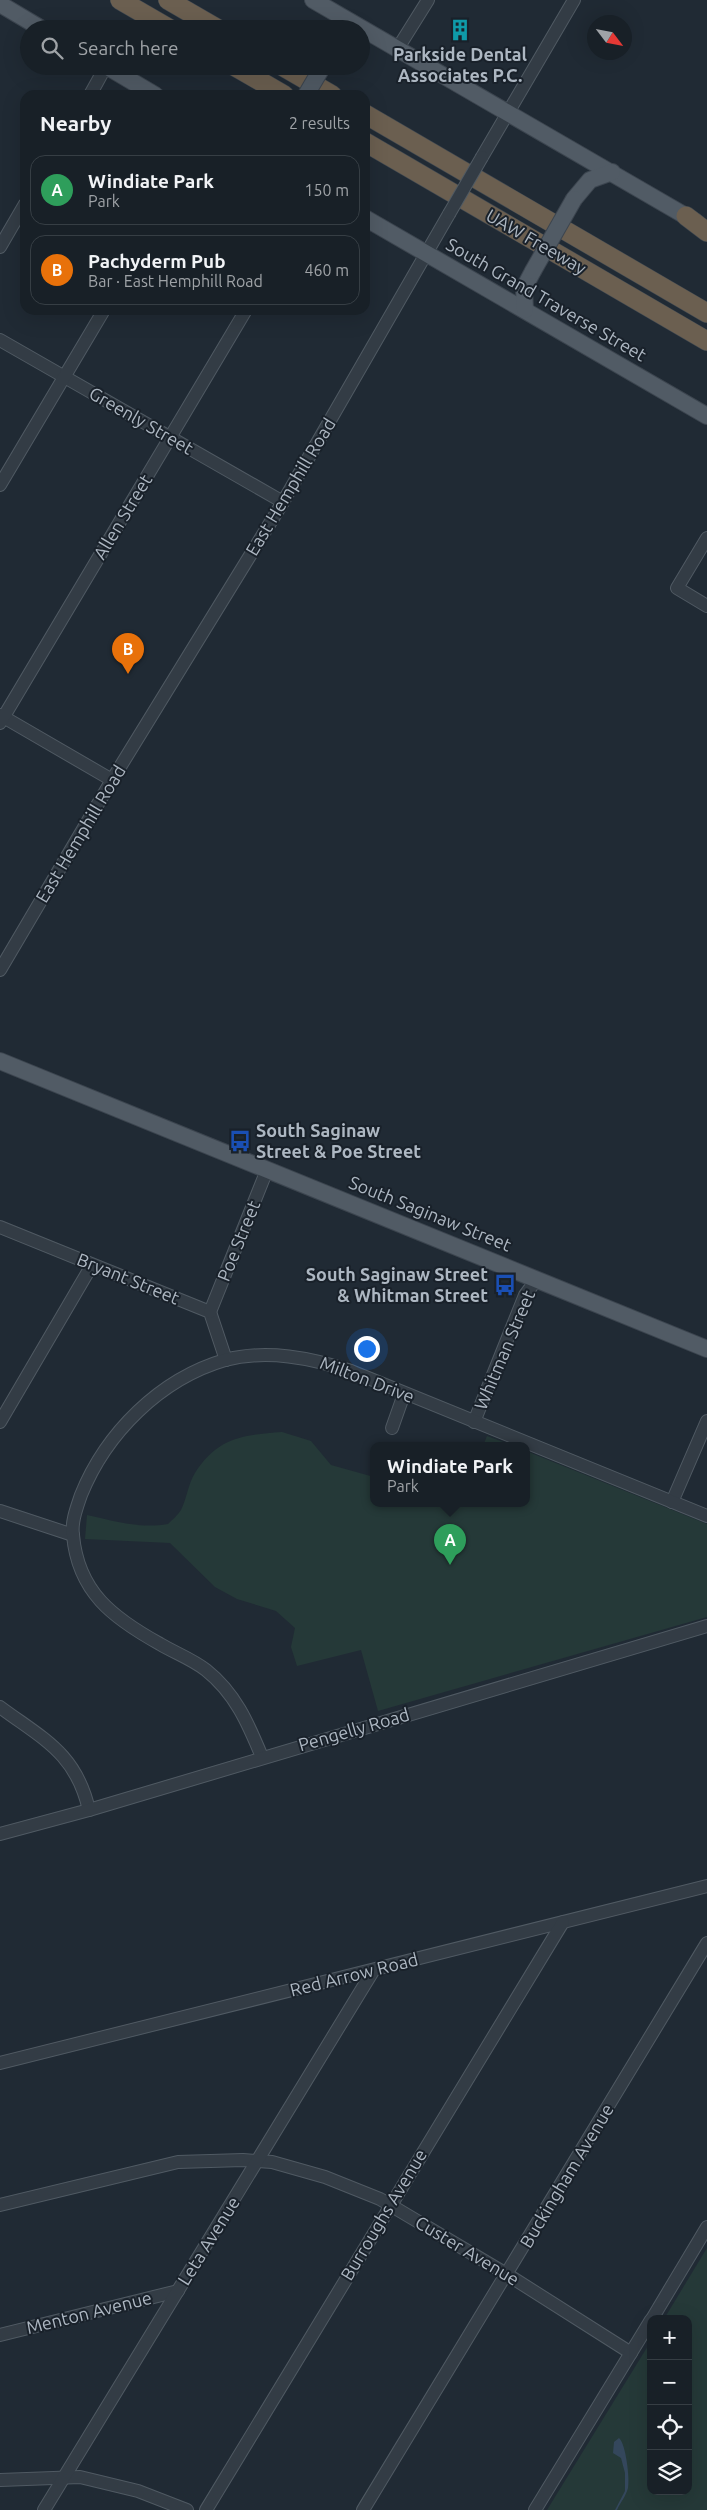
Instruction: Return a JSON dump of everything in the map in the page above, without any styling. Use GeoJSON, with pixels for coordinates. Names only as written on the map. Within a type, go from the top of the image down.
{"type":"FeatureCollection","features":[{"type":"Feature","properties":{"kind":"highway"},"geometry":{"type":"LineString","coordinates":[[120,0],[154,20]]}},
{"type":"Feature","properties":{"kind":"highway"},"geometry":{"type":"LineString","coordinates":[[168,0],[202,20]]}},
{"type":"Feature","properties":{"kind":"highway"},"geometry":{"type":"LineString","coordinates":[[250,75],[275,90]]}},
{"type":"Feature","properties":{"kind":"highway"},"geometry":{"type":"LineString","coordinates":[[298,75],[323,90]]}},
{"type":"Feature","properties":{"kind":"highway","name":"UAW Freeway"},"geometry":{"type":"LineString","coordinates":[[370,117],[707,313]]}},
{"type":"Feature","properties":{"kind":"highway","name":"UAW Freeway"},"geometry":{"type":"LineString","coordinates":[[370,145],[707,341]]}},
{"type":"Feature","properties":{"kind":"highway"},"geometry":{"type":"LineString","coordinates":[[686,216],[707,230]]}},
{"type":"Feature","properties":{"kind":"main road"},"geometry":{"type":"LineString","coordinates":[[313,0],[345,20]]}},
{"type":"Feature","properties":{"kind":"main road"},"geometry":{"type":"LineString","coordinates":[[0,5],[26,20]]}},
{"type":"Feature","properties":{"kind":"main road"},"geometry":{"type":"LineString","coordinates":[[370,34],[509,111],[686,216]]}},
{"type":"Feature","properties":{"kind":"main road"},"geometry":{"type":"LineString","coordinates":[[121,75],[147,90]]}},
{"type":"Feature","properties":{"kind":"main road"},"geometry":{"type":"LineString","coordinates":[[309,90],[317,75]]}},
{"type":"Feature","properties":{"kind":"main road"},"geometry":{"type":"LineString","coordinates":[[525,310],[524,288],[574,199],[590,180],[612,172]]}},
{"type":"Feature","properties":{"kind":"main road","name":"South Grand Traverse Street"},"geometry":{"type":"LineString","coordinates":[[370,221],[707,416]]}},
{"type":"Feature","properties":{"kind":"main road","name":"South Saginaw Street"},"geometry":{"type":"LineString","coordinates":[[0,1061],[707,1348]]}},
{"type":"Feature","properties":{"kind":"street"},"geometry":{"type":"LineString","coordinates":[[398,48],[428,0]]}},
{"type":"Feature","properties":{"kind":"street","name":"East Hemphill Road"},"geometry":{"type":"LineString","coordinates":[[0,970],[112,780],[283,502],[426,252],[574,0]]}},
{"type":"Feature","properties":{"kind":"street"},"geometry":{"type":"LineString","coordinates":[[93,90],[101,75]]}},
{"type":"Feature","properties":{"kind":"street"},"geometry":{"type":"LineString","coordinates":[[0,246],[20,212]]}},
{"type":"Feature","properties":{"kind":"street"},"geometry":{"type":"LineString","coordinates":[[0,485],[101,315]]}},
{"type":"Feature","properties":{"kind":"street","name":"Allen Street"},"geometry":{"type":"LineString","coordinates":[[1,718],[243,315]]}},
{"type":"Feature","properties":{"kind":"street","name":"Greenly Street"},"geometry":{"type":"LineString","coordinates":[[0,340],[283,502]]}},
{"type":"Feature","properties":{"kind":"street"},"geometry":{"type":"LineString","coordinates":[[707,538],[677,588],[707,606]]}},
{"type":"Feature","properties":{"kind":"street"},"geometry":{"type":"LineString","coordinates":[[1,718],[112,780]]}},
{"type":"Feature","properties":{"kind":"street","name":"Poe Street"},"geometry":{"type":"LineString","coordinates":[[210,1312],[267,1170]]}},
{"type":"Feature","properties":{"kind":"street","name":"Bryant Street"},"geometry":{"type":"LineString","coordinates":[[0,1227],[210,1312]]}},
{"type":"Feature","properties":{"kind":"street"},"geometry":{"type":"LineString","coordinates":[[0,1422],[92,1265]]}},
{"type":"Feature","properties":{"kind":"street","name":"Whitman Street"},"geometry":{"type":"LineString","coordinates":[[474,1422],[525,1295],[536,1279]]}},
{"type":"Feature","properties":{"kind":"street"},"geometry":{"type":"LineString","coordinates":[[210,1312],[226,1360]]}},
{"type":"Feature","properties":{"kind":"street","name":"Milton Drive"},"geometry":{"type":"LineString","coordinates":[[262,1757],[246,1718],[228,1690],[205,1669],[116,1618],[93,1594],[81,1571],[72,1535],[77,1507],[88,1479],[100,1457],[134,1414],[190,1375],[226,1360],[264,1355],[318,1360],[351,1371],[524,1442]]}},
{"type":"Feature","properties":{"kind":"street"},"geometry":{"type":"LineString","coordinates":[[392,1428],[404,1394]]}},
{"type":"Feature","properties":{"kind":"street"},"geometry":{"type":"LineString","coordinates":[[672,1502],[707,1421]]}},
{"type":"Feature","properties":{"kind":"street","name":"Milton Drive"},"geometry":{"type":"LineString","coordinates":[[530,1445],[707,1516]]}},
{"type":"Feature","properties":{"kind":"street"},"geometry":{"type":"LineString","coordinates":[[0,1511],[72,1535]]}},
{"type":"Feature","properties":{"kind":"street","name":"Pengelly Road"},"geometry":{"type":"LineString","coordinates":[[0,1834],[89,1810],[707,1626]]}},
{"type":"Feature","properties":{"kind":"street"},"geometry":{"type":"LineString","coordinates":[[0,1707],[56,1747],[72,1766],[89,1810]]}},
{"type":"Feature","properties":{"kind":"street","name":"Red Arrow Road"},"geometry":{"type":"LineString","coordinates":[[0,2063],[707,1886]]}},
{"type":"Feature","properties":{"kind":"street","name":"Burroughs Avenue"},"geometry":{"type":"LineString","coordinates":[[206,2510],[563,1922]]}},
{"type":"Feature","properties":{"kind":"street","name":"Buckingham Avenue"},"geometry":{"type":"LineString","coordinates":[[363,2510],[508,2274],[707,1943]]}},
{"type":"Feature","properties":{"kind":"street","name":"Leta Avenue"},"geometry":{"type":"LineString","coordinates":[[44,2510],[373,1971]]}},
{"type":"Feature","properties":{"kind":"street","name":"Custer Avenue"},"geometry":{"type":"LineString","coordinates":[[0,2205],[178,2162],[272,2162],[325,2177],[390,2205],[508,2274],[631,2352]]}},
{"type":"Feature","properties":{"kind":"street"},"geometry":{"type":"LineString","coordinates":[[654,2315],[707,2227]]}},
{"type":"Feature","properties":{"kind":"street","name":"Menton Avenue"},"geometry":{"type":"LineString","coordinates":[[0,2335],[178,2291]]}},
{"type":"Feature","properties":{"kind":"street"},"geometry":{"type":"LineString","coordinates":[[534,2510],[647,2326]]}},
{"type":"Feature","properties":{"kind":"street"},"geometry":{"type":"LineString","coordinates":[[0,2480],[80,2477],[138,2491],[187,2510]]}},
{"type":"Feature","properties":{"kind":"green space"},"geometry":{"type":"Polygon","coordinates":[[[282,1432],[311,1441],[331,1465],[370,1476],[370,1507],[530,1507],[530,1453],[707,1524],[707,1617],[378,1711],[361,1650],[297,1666],[291,1647],[295,1628],[276,1611],[237,1599],[215,1587],[170,1543],[85,1539],[87,1515],[137,1525],[168,1524],[181,1510],[195,1473],[204,1461],[222,1445],[232,1440],[282,1432]]]}},
{"type":"Feature","properties":{"kind":"green space"},"geometry":{"type":"Polygon","coordinates":[[[487,1436],[503,1442],[485,1442],[487,1436]]]}},
{"type":"Feature","properties":{"kind":"green space"},"geometry":{"type":"Polygon","coordinates":[[[707,2248],[707,2510],[547,2510],[647,2348],[647,2495],[692,2495],[692,2315],[666,2315],[707,2248]]]}},
{"type":"Feature","properties":{"kind":"water"},"geometry":{"type":"Polygon","coordinates":[[[619,2438],[624,2447],[628,2470],[628,2488],[617,2510],[615,2510],[625,2491],[625,2473],[621,2458],[613,2453],[614,2442],[619,2438]]]}},
{"type":"Feature","properties":{"kind":"place","name":"Parkside Dental Associates P.C."},"geometry":{"type":"Point","coordinates":[460,30]}},
{"type":"Feature","properties":{"kind":"place","name":"Pachyderm Pub"},"geometry":{"type":"Point","coordinates":[128,674]}},
{"type":"Feature","properties":{"kind":"place","name":"South Saginaw Street & Poe Street"},"geometry":{"type":"Point","coordinates":[240,1141]}},
{"type":"Feature","properties":{"kind":"place","name":"South Saginaw Street & Whitman Street"},"geometry":{"type":"Point","coordinates":[505,1285]}},
{"type":"Feature","properties":{"kind":"place","name":"Windiate Park"},"geometry":{"type":"Point","coordinates":[450,1565]}}]}
